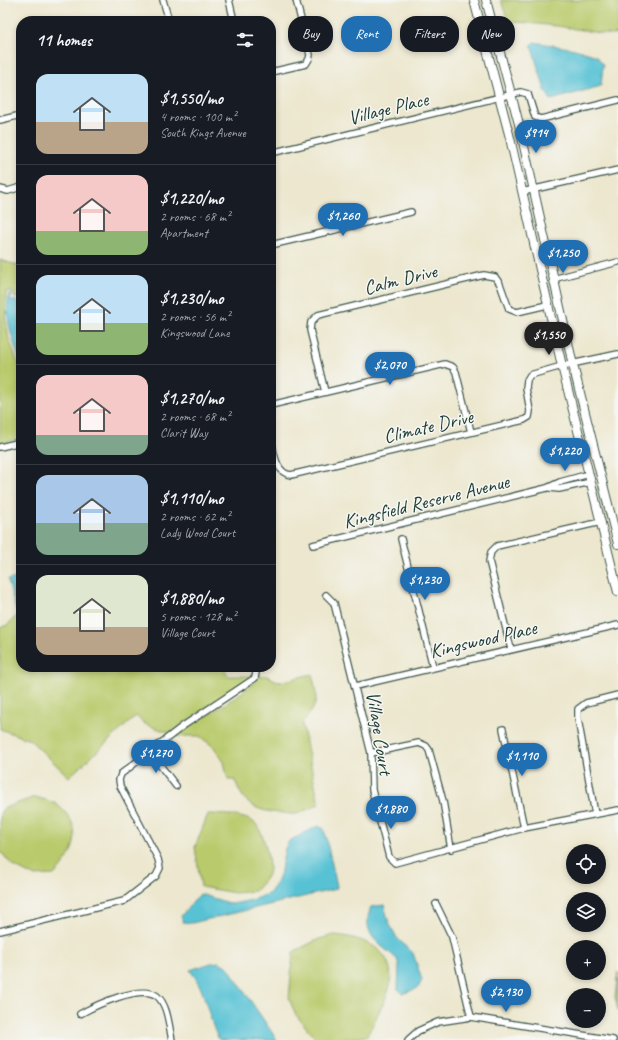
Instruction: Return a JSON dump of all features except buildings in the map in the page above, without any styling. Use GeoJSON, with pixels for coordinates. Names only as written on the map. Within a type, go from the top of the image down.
{"type":"FeatureCollection","features":[{"type":"Feature","properties":{"kind":"main road"},"geometry":{"type":"LineString","coordinates":[[474,0],[500,97],[562,366],[618,592]]}},
{"type":"Feature","properties":{"kind":"main road"},"geometry":{"type":"LineString","coordinates":[[486,0],[512,94],[573,365],[616,530],[618,544]]}},
{"type":"Feature","properties":{"kind":"street"},"geometry":{"type":"LineString","coordinates":[[163,0],[168,16]]}},
{"type":"Feature","properties":{"kind":"street"},"geometry":{"type":"LineString","coordinates":[[229,0],[233,16]]}},
{"type":"Feature","properties":{"kind":"street"},"geometry":{"type":"LineString","coordinates":[[276,71],[306,64],[309,60],[310,55],[296,0]]}},
{"type":"Feature","properties":{"kind":"street"},"geometry":{"type":"LineString","coordinates":[[512,94],[521,92],[528,94],[535,116],[540,119],[618,100]]}},
{"type":"Feature","properties":{"kind":"street","name":"Village Place"},"geometry":{"type":"LineString","coordinates":[[276,152],[512,94]]}},
{"type":"Feature","properties":{"kind":"street"},"geometry":{"type":"LineString","coordinates":[[0,120],[16,116]]}},
{"type":"Feature","properties":{"kind":"street"},"geometry":{"type":"LineString","coordinates":[[522,192],[533,188],[618,170]]}},
{"type":"Feature","properties":{"kind":"street"},"geometry":{"type":"LineString","coordinates":[[0,189],[8,190],[16,188]]}},
{"type":"Feature","properties":{"kind":"street"},"geometry":{"type":"LineString","coordinates":[[276,244],[411,212]]}},
{"type":"Feature","properties":{"kind":"street"},"geometry":{"type":"LineString","coordinates":[[554,279],[618,262]]}},
{"type":"Feature","properties":{"kind":"street","name":"Calm Drive"},"geometry":{"type":"LineString","coordinates":[[325,392],[310,330],[311,322],[318,315],[484,275],[495,277],[500,284],[509,309],[518,312],[548,305]]}},
{"type":"Feature","properties":{"kind":"street","name":"Climate Drive"},"geometry":{"type":"LineString","coordinates":[[276,456],[280,469],[283,473],[291,475],[524,420],[529,417],[530,411],[526,388],[527,380],[535,373],[618,354]]}},
{"type":"Feature","properties":{"kind":"street"},"geometry":{"type":"LineString","coordinates":[[276,404],[445,364],[453,367],[456,372],[471,432]]}},
{"type":"Feature","properties":{"kind":"street"},"geometry":{"type":"LineString","coordinates":[[0,447],[16,443]]}},
{"type":"Feature","properties":{"kind":"street","name":"Kingsfield Reserve Avenue"},"geometry":{"type":"LineString","coordinates":[[313,545],[547,488],[560,482],[590,478]]}},
{"type":"Feature","properties":{"kind":"street"},"geometry":{"type":"LineString","coordinates":[[511,649],[489,561],[489,556],[493,549],[497,546],[600,522]]}},
{"type":"Feature","properties":{"kind":"street"},"geometry":{"type":"LineString","coordinates":[[401,539],[433,667]]}},
{"type":"Feature","properties":{"kind":"street","name":"Village Court"},"geometry":{"type":"LineString","coordinates":[[326,595],[334,604],[356,686],[371,753],[372,790],[389,857],[395,863],[524,828],[618,810]]}},
{"type":"Feature","properties":{"kind":"street","name":"Kingswood Place"},"geometry":{"type":"LineString","coordinates":[[356,686],[618,625]]}},
{"type":"Feature","properties":{"kind":"street"},"geometry":{"type":"LineString","coordinates":[[0,931],[124,901],[156,876],[160,868],[158,859],[120,786],[119,780],[121,774],[183,726],[255,678],[256,672]]}},
{"type":"Feature","properties":{"kind":"street"},"geometry":{"type":"LineString","coordinates":[[595,814],[578,719],[578,709],[586,704],[618,695]]}},
{"type":"Feature","properties":{"kind":"street"},"geometry":{"type":"LineString","coordinates":[[503,729],[524,828]]}},
{"type":"Feature","properties":{"kind":"street"},"geometry":{"type":"LineString","coordinates":[[371,753],[419,743],[426,746],[429,750],[443,801],[451,849]]}},
{"type":"Feature","properties":{"kind":"street"},"geometry":{"type":"LineString","coordinates":[[150,752],[176,786]]}},
{"type":"Feature","properties":{"kind":"street"},"geometry":{"type":"LineString","coordinates":[[436,904],[452,937],[471,1017]]}},
{"type":"Feature","properties":{"kind":"street"},"geometry":{"type":"LineString","coordinates":[[80,1014],[101,1002],[149,992],[158,996],[164,1006],[172,1040]]}},
{"type":"Feature","properties":{"kind":"street"},"geometry":{"type":"LineString","coordinates":[[408,1040],[418,1031],[438,1022],[471,1017],[585,1038],[613,1040]]}},
{"type":"Feature","properties":{"kind":"green space"},"geometry":{"type":"Polygon","coordinates":[[[501,0],[618,0],[618,34],[612,35],[557,26],[515,22],[515,16],[506,16],[501,0]]]}},
{"type":"Feature","properties":{"kind":"green space"},"geometry":{"type":"Polygon","coordinates":[[[0,260],[16,265],[16,298],[14,297],[14,293],[9,291],[6,292],[5,316],[9,339],[16,358],[16,439],[0,444],[0,260]]]}},
{"type":"Feature","properties":{"kind":"green space"},"geometry":{"type":"Polygon","coordinates":[[[16,617],[16,672],[226,672],[228,676],[252,676],[170,733],[145,724],[136,716],[69,777],[30,740],[0,729],[0,628],[7,625],[16,617]]]}},
{"type":"Feature","properties":{"kind":"green space"},"geometry":{"type":"Polygon","coordinates":[[[312,674],[316,701],[312,711],[302,723],[319,804],[298,814],[272,812],[251,805],[242,795],[235,780],[228,780],[224,762],[214,747],[199,736],[175,736],[234,698],[255,682],[259,676],[267,676],[280,682],[312,674]]]}},
{"type":"Feature","properties":{"kind":"green space"},"geometry":{"type":"Polygon","coordinates":[[[35,797],[56,804],[65,812],[71,821],[74,830],[74,840],[68,858],[54,875],[33,876],[12,865],[0,851],[0,813],[4,808],[35,797]]]}},
{"type":"Feature","properties":{"kind":"green space"},"geometry":{"type":"Polygon","coordinates":[[[208,814],[240,817],[252,821],[259,828],[266,848],[269,870],[266,878],[255,891],[235,893],[201,887],[195,847],[208,814]]]}},
{"type":"Feature","properties":{"kind":"green space"},"geometry":{"type":"Polygon","coordinates":[[[334,935],[351,937],[377,948],[385,957],[390,967],[391,979],[387,994],[371,1030],[363,1037],[327,1040],[316,1039],[296,1015],[289,999],[293,952],[319,939],[334,935]]]}},
{"type":"Feature","properties":{"kind":"green space"},"geometry":{"type":"Polygon","coordinates":[[[618,972],[618,1011],[615,997],[618,972]]]}},
{"type":"Feature","properties":{"kind":"water"},"geometry":{"type":"Polygon","coordinates":[[[534,42],[575,49],[597,56],[603,65],[601,86],[551,100],[545,90],[531,45],[534,42]]]}},
{"type":"Feature","properties":{"kind":"water"},"geometry":{"type":"Polygon","coordinates":[[[9,294],[12,294],[10,300],[16,301],[16,349],[8,321],[9,294]]]}},
{"type":"Feature","properties":{"kind":"water"},"geometry":{"type":"Polygon","coordinates":[[[16,578],[16,610],[8,580],[16,578]]]}},
{"type":"Feature","properties":{"kind":"water"},"geometry":{"type":"Polygon","coordinates":[[[318,826],[324,829],[337,886],[336,889],[192,923],[183,922],[181,916],[200,894],[232,904],[252,900],[270,893],[280,876],[285,848],[289,841],[318,826]]]}},
{"type":"Feature","properties":{"kind":"water"},"geometry":{"type":"Polygon","coordinates":[[[384,905],[389,923],[397,938],[413,953],[422,980],[418,988],[402,994],[398,989],[399,965],[397,959],[373,938],[368,925],[368,917],[371,907],[384,905]]]}},
{"type":"Feature","properties":{"kind":"water"},"geometry":{"type":"Polygon","coordinates":[[[219,962],[228,967],[277,1040],[219,1040],[200,987],[190,970],[219,962]]]}}]}
